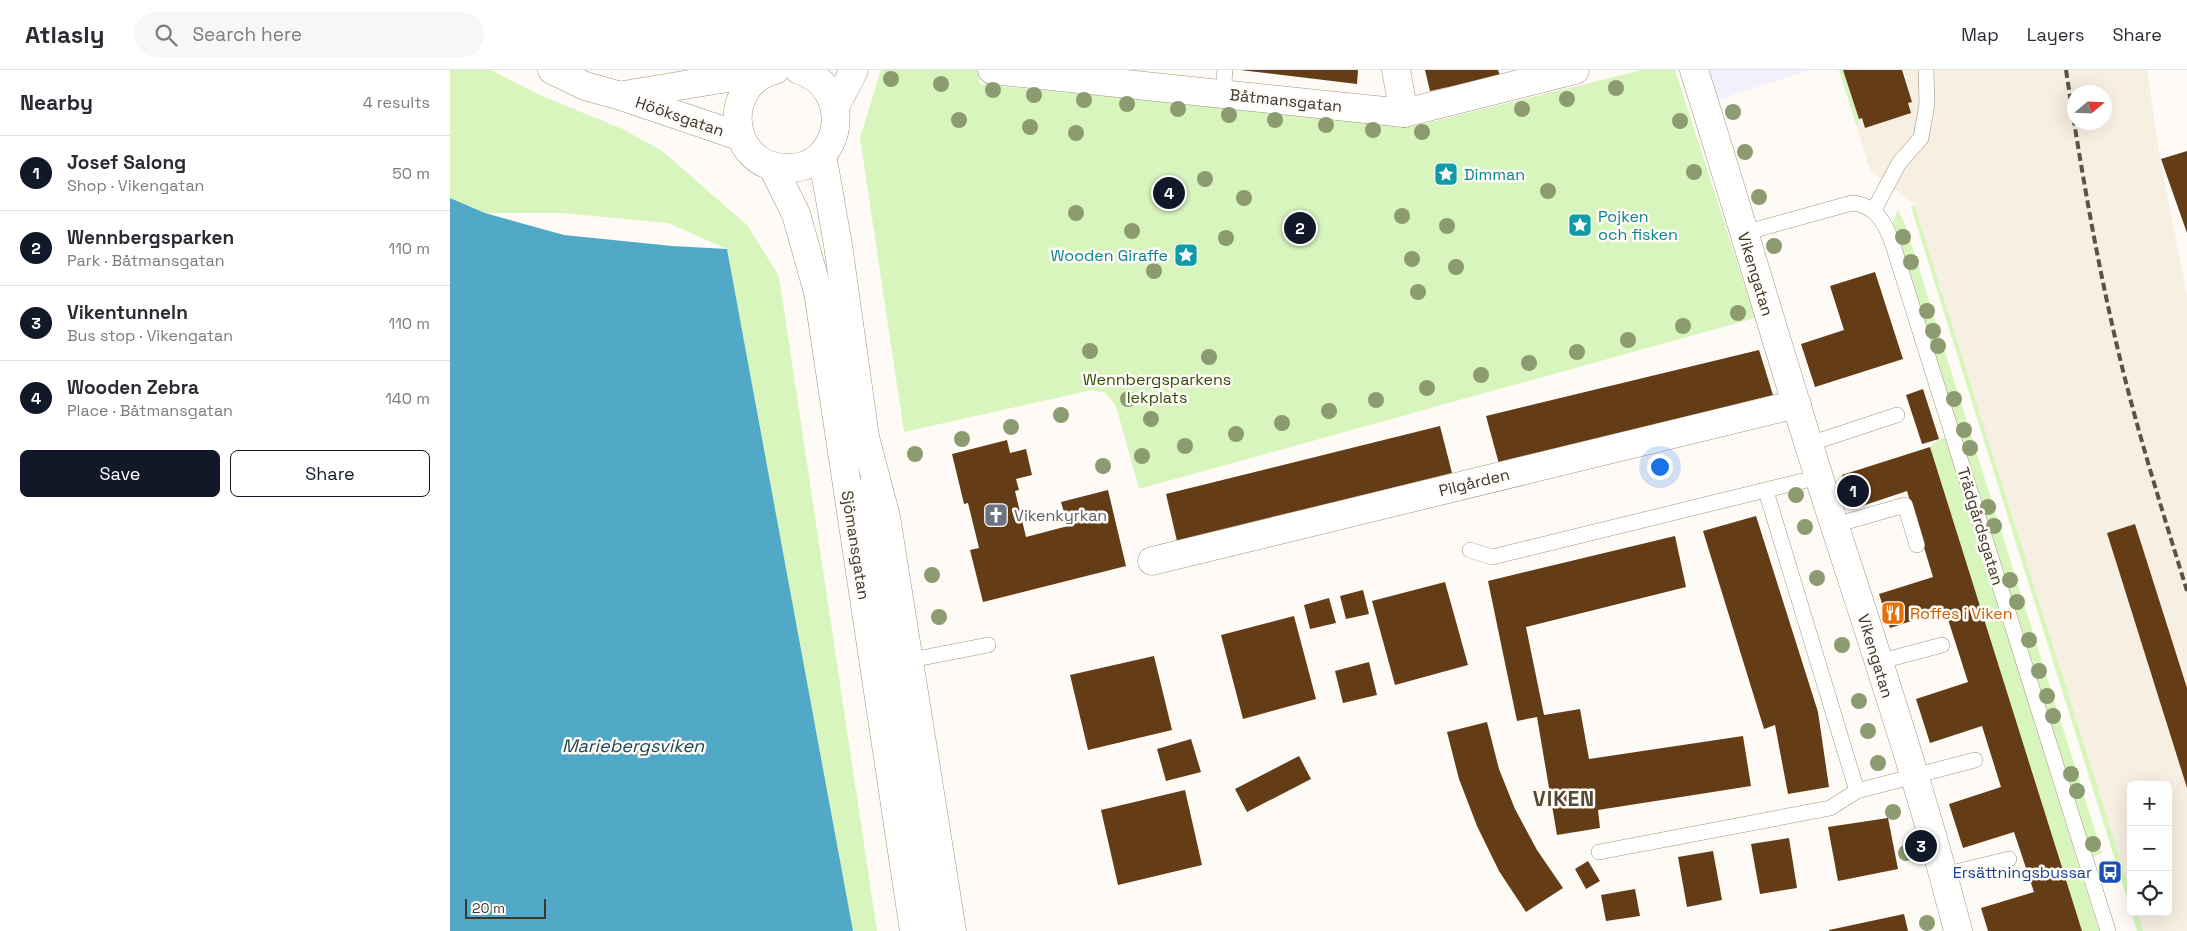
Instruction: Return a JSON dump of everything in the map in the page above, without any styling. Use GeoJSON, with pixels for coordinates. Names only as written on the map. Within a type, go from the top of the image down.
{"type":"FeatureCollection","features":[{"type":"Feature","properties":{"kind":"street","name":"Hööksgatan"},"geometry":{"type":"LineString","coordinates":[[552,70],[585,86],[621,96],[739,136]]}},
{"type":"Feature","properties":{"kind":"street","name":"Hööksgatan"},"geometry":{"type":"LineString","coordinates":[[621,96],[774,70]]}},
{"type":"Feature","properties":{"kind":"street"},"geometry":{"type":"LineString","coordinates":[[774,70],[759,77],[749,86],[741,100],[737,115],[739,136],[751,153],[772,166],[785,168],[798,167],[811,162],[822,154],[832,140],[836,124],[835,106],[830,94],[812,75],[798,70]]}},
{"type":"Feature","properties":{"kind":"street"},"geometry":{"type":"LineString","coordinates":[[835,106],[854,70]]}},
{"type":"Feature","properties":{"kind":"street","name":"Båtmansgatan"},"geometry":{"type":"LineString","coordinates":[[992,70],[1224,82],[1404,113],[1575,70]]}},
{"type":"Feature","properties":{"kind":"street"},"geometry":{"type":"LineString","coordinates":[[1396,70],[1404,113]]}},
{"type":"Feature","properties":{"kind":"street","name":"Vikengatan"},"geometry":{"type":"LineString","coordinates":[[1694,70],[1914,777],[1944,875],[1958,931]]}},
{"type":"Feature","properties":{"kind":"street","name":"Sjömansgatan"},"geometry":{"type":"LineString","coordinates":[[822,154],[838,245],[865,437],[886,517],[911,660],[952,931]]}},
{"type":"Feature","properties":{"kind":"street","name":"Sjömansgatan"},"geometry":{"type":"LineString","coordinates":[[772,166],[796,214],[818,292],[914,931]]}},
{"type":"Feature","properties":{"kind":"street","name":"Pilgården"},"geometry":{"type":"LineString","coordinates":[[1152,561],[1797,404]]}},
{"type":"Feature","properties":{"kind":"lane"},"geometry":{"type":"LineString","coordinates":[[1744,233],[1843,204],[1860,204],[1874,210],[1899,163],[1921,138],[1927,104],[1926,70]]}},
{"type":"Feature","properties":{"kind":"lane","name":"Trädgårdsgatan"},"geometry":{"type":"LineString","coordinates":[[1874,210],[1885,226],[1893,245],[2108,931]]}},
{"type":"Feature","properties":{"kind":"lane"},"geometry":{"type":"LineString","coordinates":[[1809,444],[1897,415]]}},
{"type":"Feature","properties":{"kind":"lane","name":"Sjömansgatan"},"geometry":{"type":"LineString","coordinates":[[865,437],[868,522],[892,654],[933,931]]}},
{"type":"Feature","properties":{"kind":"lane"},"geometry":{"type":"LineString","coordinates":[[1470,550],[1492,557],[1820,477]]}},
{"type":"Feature","properties":{"kind":"lane"},"geometry":{"type":"LineString","coordinates":[[1766,491],[1857,791]]}},
{"type":"Feature","properties":{"kind":"lane"},"geometry":{"type":"LineString","coordinates":[[1835,524],[1905,505],[1917,545]]}},
{"type":"Feature","properties":{"kind":"lane"},"geometry":{"type":"LineString","coordinates":[[911,660],[988,645]]}},
{"type":"Feature","properties":{"kind":"lane"},"geometry":{"type":"LineString","coordinates":[[1878,662],[1942,645]]}},
{"type":"Feature","properties":{"kind":"lane"},"geometry":{"type":"LineString","coordinates":[[1599,852],[1830,808],[1857,791],[1975,760]]}},
{"type":"Feature","properties":{"kind":"lane"},"geometry":{"type":"LineString","coordinates":[[1944,875],[2009,859]]}},
{"type":"Feature","properties":{"kind":"shaded area"},"geometry":{"type":"Polygon","coordinates":[[[1705,70],[1810,70],[1714,101],[1705,70]]]}},
{"type":"Feature","properties":{"kind":"shaded area"},"geometry":{"type":"Polygon","coordinates":[[[1839,70],[2147,70],[2160,158],[2187,296],[2187,931],[2143,931],[2138,916],[2172,916],[2172,781],[2127,781],[2127,880],[1914,204],[1870,170],[1839,70]]]}},
{"type":"Feature","properties":{"kind":"green space"},"geometry":{"type":"Polygon","coordinates":[[[450,70],[491,70],[540,95],[620,128],[661,150],[747,225],[779,276],[877,931],[853,931],[727,249],[668,223],[561,213],[485,213],[450,198],[450,70]]]}},
{"type":"Feature","properties":{"kind":"green space","name":"Wennbergsparkens lekplats"},"geometry":{"type":"Polygon","coordinates":[[[881,70],[980,70],[979,84],[1410,127],[1642,70],[1675,70],[1755,318],[1139,489],[1116,406],[1106,393],[1092,390],[904,432],[860,138],[881,70]]]}},
{"type":"Feature","properties":{"kind":"green space"},"geometry":{"type":"Polygon","coordinates":[[[1839,70],[1843,70],[1859,119],[1857,127],[1839,70]]]}},
{"type":"Feature","properties":{"kind":"green space"},"geometry":{"type":"Polygon","coordinates":[[[1914,204],[2127,880],[2127,898],[1911,207],[1914,204]]]}},
{"type":"Feature","properties":{"kind":"green space"},"geometry":{"type":"Polygon","coordinates":[[[1898,210],[1905,224],[2102,853],[2092,857],[1893,222],[1898,210]]]}},
{"type":"Feature","properties":{"kind":"green space"},"geometry":{"type":"Polygon","coordinates":[[[1946,437],[2099,931],[2082,931],[1930,447],[1939,439],[1946,437]]]}},
{"type":"Feature","properties":{"kind":"green space"},"geometry":{"type":"Polygon","coordinates":[[[2132,916],[2138,916],[2143,931],[2137,931],[2132,916]]]}},
{"type":"Feature","properties":{"kind":"water","name":"Mariebergsviken"},"geometry":{"type":"Polygon","coordinates":[[[450,198],[485,213],[564,235],[672,246],[727,249],[853,931],[450,931],[450,198]]]}},
{"type":"Feature","properties":{"kind":"building"},"geometry":{"type":"Polygon","coordinates":[[[1240,70],[1358,70],[1357,84],[1240,70]]]}},
{"type":"Feature","properties":{"kind":"building"},"geometry":{"type":"Polygon","coordinates":[[[1425,70],[1498,70],[1500,76],[1430,91],[1425,70]]]}},
{"type":"Feature","properties":{"kind":"building"},"geometry":{"type":"Polygon","coordinates":[[[1843,70],[1902,70],[1912,102],[1908,103],[1911,113],[1865,128],[1862,118],[1859,119],[1843,70]]]}},
{"type":"Feature","properties":{"kind":"building"},"geometry":{"type":"Polygon","coordinates":[[[2187,151],[2187,233],[2161,159],[2187,151]]]}},
{"type":"Feature","properties":{"kind":"building"},"geometry":{"type":"Polygon","coordinates":[[[1875,272],[1903,359],[1815,387],[1801,344],[1844,330],[1830,286],[1875,272]]]}},
{"type":"Feature","properties":{"kind":"building"},"geometry":{"type":"Polygon","coordinates":[[[1759,350],[1773,395],[1499,464],[1486,416],[1759,350]]]}},
{"type":"Feature","properties":{"kind":"building"},"geometry":{"type":"Polygon","coordinates":[[[1923,389],[1939,439],[1922,444],[1906,395],[1923,389]]]}},
{"type":"Feature","properties":{"kind":"building"},"geometry":{"type":"Polygon","coordinates":[[[1440,426],[1452,473],[1177,541],[1166,494],[1440,426]]]}},
{"type":"Feature","properties":{"kind":"building","name":"Vikenkyrkan"},"geometry":{"type":"Polygon","coordinates":[[[1007,440],[1010,453],[1026,449],[1032,475],[1016,479],[1019,490],[1015,491],[1026,537],[1068,526],[1061,502],[1108,490],[1126,566],[983,602],[970,550],[979,548],[968,503],[964,504],[952,454],[1007,440]]]}},
{"type":"Feature","properties":{"kind":"building"},"geometry":{"type":"Polygon","coordinates":[[[1930,447],[2082,931],[1988,931],[1981,908],[2034,892],[2014,832],[1963,848],[1949,804],[2001,787],[1982,726],[1930,743],[1916,699],[1968,682],[1945,610],[1890,628],[1879,594],[1933,577],[1907,491],[1853,509],[1842,475],[1930,447]]]}},
{"type":"Feature","properties":{"kind":"building"},"geometry":{"type":"Polygon","coordinates":[[[1756,516],[1818,712],[1829,787],[1788,794],[1775,725],[1764,729],[1703,531],[1756,516]]]}},
{"type":"Feature","properties":{"kind":"building"},"geometry":{"type":"Polygon","coordinates":[[[2135,524],[2187,688],[2187,788],[2107,533],[2135,524]]]}},
{"type":"Feature","properties":{"kind":"building"},"geometry":{"type":"Polygon","coordinates":[[[1675,536],[1686,587],[1526,627],[1544,715],[1580,709],[1589,759],[1743,736],[1751,786],[1598,810],[1600,828],[1557,835],[1537,717],[1517,721],[1488,581],[1675,536]]]}},
{"type":"Feature","properties":{"kind":"building"},"geometry":{"type":"Polygon","coordinates":[[[1445,582],[1468,665],[1395,685],[1372,601],[1445,582]]]}},
{"type":"Feature","properties":{"kind":"building"},"geometry":{"type":"Polygon","coordinates":[[[1363,590],[1369,614],[1346,619],[1340,596],[1363,590]]]}},
{"type":"Feature","properties":{"kind":"building"},"geometry":{"type":"Polygon","coordinates":[[[1329,598],[1336,623],[1310,629],[1304,605],[1329,598]]]}},
{"type":"Feature","properties":{"kind":"building"},"geometry":{"type":"Polygon","coordinates":[[[1294,616],[1316,699],[1243,719],[1221,635],[1294,616]]]}},
{"type":"Feature","properties":{"kind":"building"},"geometry":{"type":"Polygon","coordinates":[[[1154,656],[1172,730],[1088,750],[1070,675],[1154,656]]]}},
{"type":"Feature","properties":{"kind":"building"},"geometry":{"type":"Polygon","coordinates":[[[1369,662],[1377,695],[1343,703],[1335,671],[1369,662]]]}},
{"type":"Feature","properties":{"kind":"building"},"geometry":{"type":"Polygon","coordinates":[[[1487,722],[1499,769],[1515,809],[1537,850],[1563,888],[1526,912],[1499,871],[1477,826],[1459,779],[1447,732],[1487,722]]]}},
{"type":"Feature","properties":{"kind":"building"},"geometry":{"type":"Polygon","coordinates":[[[1191,739],[1201,772],[1166,781],[1157,749],[1191,739]]]}},
{"type":"Feature","properties":{"kind":"building"},"geometry":{"type":"Polygon","coordinates":[[[1299,756],[1311,779],[1247,812],[1235,789],[1299,756]]]}},
{"type":"Feature","properties":{"kind":"building"},"geometry":{"type":"Polygon","coordinates":[[[1185,790],[1202,865],[1118,885],[1101,810],[1185,790]]]}},
{"type":"Feature","properties":{"kind":"building"},"geometry":{"type":"Polygon","coordinates":[[[1888,818],[1898,869],[1838,881],[1828,827],[1888,818]]]}},
{"type":"Feature","properties":{"kind":"building"},"geometry":{"type":"Polygon","coordinates":[[[1789,838],[1797,888],[1760,894],[1751,844],[1789,838]]]}},
{"type":"Feature","properties":{"kind":"building"},"geometry":{"type":"Polygon","coordinates":[[[1713,851],[1722,900],[1687,907],[1678,857],[1713,851]]]}},
{"type":"Feature","properties":{"kind":"building"},"geometry":{"type":"Polygon","coordinates":[[[1588,861],[1600,881],[1586,889],[1575,869],[1588,861]]]}},
{"type":"Feature","properties":{"kind":"building"},"geometry":{"type":"Polygon","coordinates":[[[1635,889],[1640,916],[1606,921],[1601,895],[1635,889]]]}},
{"type":"Feature","properties":{"kind":"building"},"geometry":{"type":"Polygon","coordinates":[[[1904,914],[1908,931],[1829,931],[1829,930],[1904,914]]]}},
{"type":"Feature","properties":{"kind":"railway"},"geometry":{"type":"LineString","coordinates":[[2066,70],[2081,166],[2105,292],[2120,358],[2147,459],[2187,591]]}},
{"type":"Feature","properties":{"kind":"place","name":"Dimman"},"geometry":{"type":"Point","coordinates":[1446,174]}},
{"type":"Feature","properties":{"kind":"place","name":"Wooden Zebra"},"geometry":{"type":"Point","coordinates":[1169,193]}},
{"type":"Feature","properties":{"kind":"place","name":"Pojken och fisken"},"geometry":{"type":"Point","coordinates":[1580,225]}},
{"type":"Feature","properties":{"kind":"place","name":"Wennbergsparken"},"geometry":{"type":"Point","coordinates":[1300,228]}},
{"type":"Feature","properties":{"kind":"place","name":"Wooden Giraffe"},"geometry":{"type":"Point","coordinates":[1186,255]}},
{"type":"Feature","properties":{"kind":"place","name":"Josef Salong"},"geometry":{"type":"Point","coordinates":[1853,491]}},
{"type":"Feature","properties":{"kind":"place","name":"Vikenkyrkan"},"geometry":{"type":"Point","coordinates":[996,515]}},
{"type":"Feature","properties":{"kind":"place","name":"Roffes i Viken"},"geometry":{"type":"Point","coordinates":[1893,613]}},
{"type":"Feature","properties":{"kind":"place","name":"Vikentunneln"},"geometry":{"type":"Point","coordinates":[1921,846]}},
{"type":"Feature","properties":{"kind":"place","name":"Ersättningsbussar"},"geometry":{"type":"Point","coordinates":[2110,872]}},
{"type":"Feature","properties":{"kind":"district","name":"VIKEN"},"geometry":{"type":"Point","coordinates":[1564,799]}}]}
